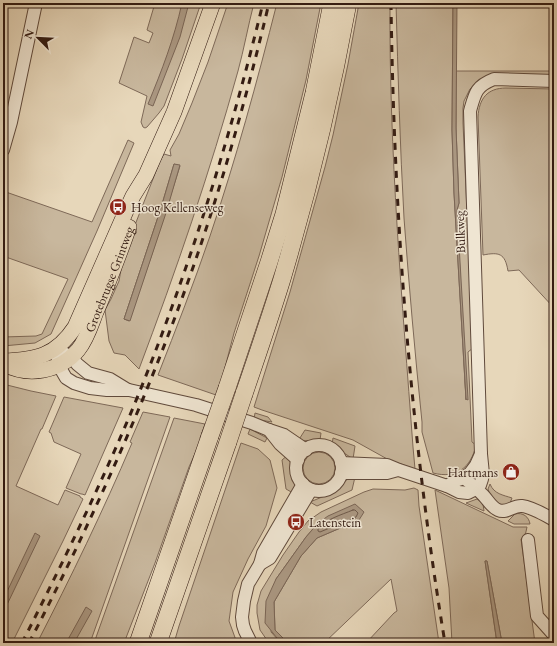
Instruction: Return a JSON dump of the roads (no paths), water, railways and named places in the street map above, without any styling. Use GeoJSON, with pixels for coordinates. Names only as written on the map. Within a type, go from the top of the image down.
{"type":"FeatureCollection","features":[{"type":"Feature","properties":{"kind":"highway"},"geometry":{"type":"LineString","coordinates":[[138,643],[227,388],[284,214],[314,93],[332,3]]}},
{"type":"Feature","properties":{"kind":"highway"},"geometry":{"type":"LineString","coordinates":[[158,643],[228,442],[281,281],[313,168],[327,108],[348,3]]}},
{"type":"Feature","properties":{"kind":"main road","name":"Grotebrugse Grintweg"},"geometry":{"type":"LineString","coordinates":[[56,349],[75,327],[128,206],[146,175],[174,112],[213,3]]}},
{"type":"Feature","properties":{"kind":"main road","name":"Grotebrugse Grintweg"},"geometry":{"type":"LineString","coordinates":[[59,366],[72,357],[85,339],[110,279],[140,197],[146,175]]}},
{"type":"Feature","properties":{"kind":"main road"},"geometry":{"type":"LineString","coordinates":[[3,362],[35,358],[56,349]]}},
{"type":"Feature","properties":{"kind":"main road"},"geometry":{"type":"LineString","coordinates":[[3,362],[14,368],[29,371],[43,371],[59,366]]}},
{"type":"Feature","properties":{"kind":"street"},"geometry":{"type":"LineString","coordinates":[[3,150],[7,125],[36,3]]}},
{"type":"Feature","properties":{"kind":"street","name":"Bulkweg"},"geometry":{"type":"LineString","coordinates":[[476,489],[480,485],[483,474],[481,454],[470,111],[479,87],[494,79],[554,81]]}},
{"type":"Feature","properties":{"kind":"street"},"geometry":{"type":"LineString","coordinates":[[56,349],[72,357],[77,364],[88,373],[110,380],[128,390]]}},
{"type":"Feature","properties":{"kind":"street"},"geometry":{"type":"LineString","coordinates":[[56,349],[59,366],[66,378],[74,384],[107,390],[128,390],[196,405],[284,435],[306,450]]}},
{"type":"Feature","properties":{"kind":"street"},"geometry":{"type":"LineString","coordinates":[[269,430],[280,444],[298,460]]}},
{"type":"Feature","properties":{"kind":"street"},"geometry":{"type":"LineString","coordinates":[[318,445],[329,448],[337,454],[341,468],[338,481],[332,487],[320,491],[307,487],[299,479],[296,466],[300,456],[306,450],[318,445]]}},
{"type":"Feature","properties":{"kind":"street"},"geometry":{"type":"LineString","coordinates":[[447,486],[464,478],[473,469],[481,454]]}},
{"type":"Feature","properties":{"kind":"street"},"geometry":{"type":"LineString","coordinates":[[369,474],[387,465],[447,486],[459,492],[471,492],[476,489]]}},
{"type":"Feature","properties":{"kind":"street"},"geometry":{"type":"LineString","coordinates":[[341,468],[369,474],[387,473],[399,470]]}},
{"type":"Feature","properties":{"kind":"street"},"geometry":{"type":"LineString","coordinates":[[464,478],[484,495],[491,505],[502,512],[520,506],[554,520]]}},
{"type":"Feature","properties":{"kind":"street"},"geometry":{"type":"LineString","coordinates":[[251,643],[245,630],[242,617],[248,584],[260,564],[263,553],[307,487]]}},
{"type":"Feature","properties":{"kind":"street"},"geometry":{"type":"LineString","coordinates":[[528,540],[537,616],[554,635]]}},
{"type":"Feature","properties":{"kind":"water"},"geometry":{"type":"Polygon","coordinates":[[[182,3],[189,3],[180,37],[153,106],[148,104],[167,54],[182,3]]]}},
{"type":"Feature","properties":{"kind":"water"},"geometry":{"type":"Polygon","coordinates":[[[453,3],[457,3],[456,128],[459,203],[457,210],[468,400],[466,399],[454,193],[452,130],[453,3]]]}},
{"type":"Feature","properties":{"kind":"water"},"geometry":{"type":"Polygon","coordinates":[[[174,164],[180,165],[166,213],[130,321],[124,319],[174,164]]]}},
{"type":"Feature","properties":{"kind":"water"},"geometry":{"type":"Polygon","coordinates":[[[355,504],[364,512],[359,520],[317,538],[301,556],[274,602],[275,630],[288,643],[281,643],[265,623],[266,601],[276,579],[318,523],[328,516],[355,504]]]}},
{"type":"Feature","properties":{"kind":"water"},"geometry":{"type":"Polygon","coordinates":[[[35,533],[40,536],[3,613],[3,600],[35,533]]]}},
{"type":"Feature","properties":{"kind":"water"},"geometry":{"type":"Polygon","coordinates":[[[485,561],[487,561],[502,643],[497,643],[485,561]]]}},
{"type":"Feature","properties":{"kind":"water"},"geometry":{"type":"Polygon","coordinates":[[[86,607],[92,611],[74,643],[66,643],[86,607]]]}},
{"type":"Feature","properties":{"kind":"railway"},"geometry":{"type":"LineString","coordinates":[[22,643],[95,494],[122,434],[173,305],[237,105],[263,3]]}},
{"type":"Feature","properties":{"kind":"railway"},"geometry":{"type":"LineString","coordinates":[[29,643],[113,470],[168,336],[197,255],[220,183],[251,76],[269,3]]}},
{"type":"Feature","properties":{"kind":"railway"},"geometry":{"type":"LineString","coordinates":[[391,3],[396,164],[406,324],[422,484],[445,643]]}},
{"type":"Feature","properties":{"kind":"place","name":"Hoog Kellenseweg"},"geometry":{"type":"Point","coordinates":[118,207]}},
{"type":"Feature","properties":{"kind":"place","name":"Hartmans"},"geometry":{"type":"Point","coordinates":[511,472]}},
{"type":"Feature","properties":{"kind":"place","name":"Latenstein"},"geometry":{"type":"Point","coordinates":[296,522]}}]}
